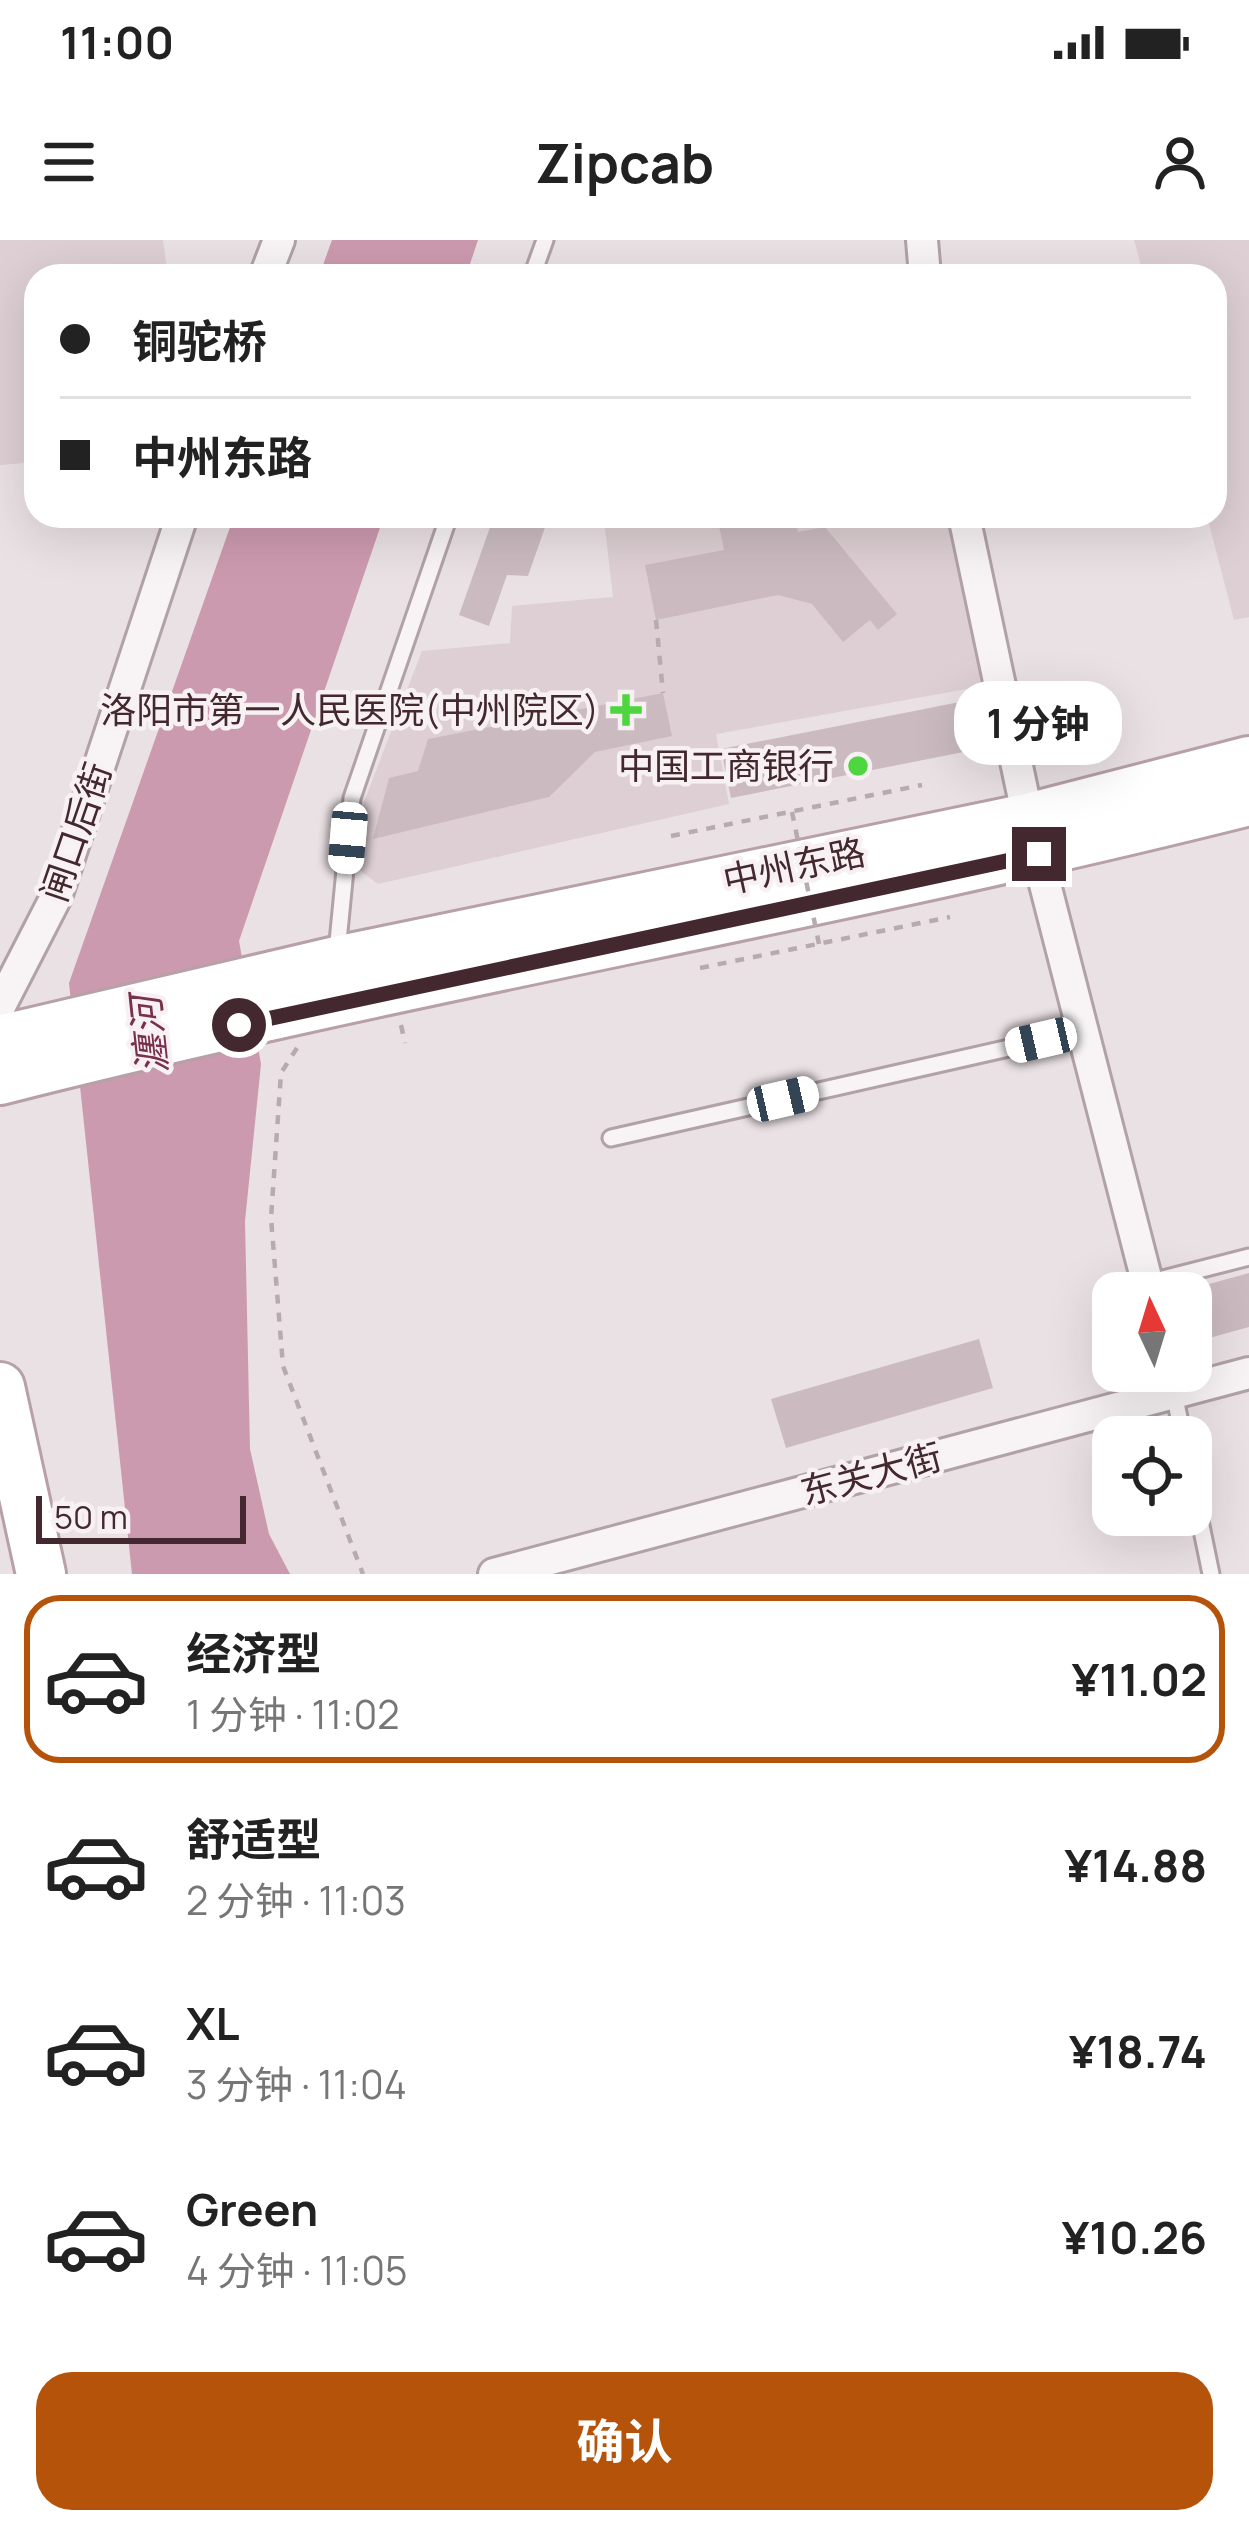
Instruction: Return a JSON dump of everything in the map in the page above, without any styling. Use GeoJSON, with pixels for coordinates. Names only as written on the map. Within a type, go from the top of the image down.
{"type":"FeatureCollection","features":[{"type":"Feature","properties":{"kind":"main road","name":"中州东路"},"geometry":{"type":"LineString","coordinates":[[1034,836],[1249,761]]}},
{"type":"Feature","properties":{"kind":"main road","name":"中州东路"},"geometry":{"type":"LineString","coordinates":[[7,1048],[1034,836],[1249,801]]}},
{"type":"Feature","properties":{"kind":"main road"},"geometry":{"type":"LineString","coordinates":[[0,1387],[41,1574]]}},
{"type":"Feature","properties":{"kind":"main road"},"geometry":{"type":"LineString","coordinates":[[0,1533],[9,1574]]}},
{"type":"Feature","properties":{"kind":"street","name":"闸口后街"},"geometry":{"type":"LineString","coordinates":[[7,1048],[178,528]]}},
{"type":"Feature","properties":{"kind":"street"},"geometry":{"type":"LineString","coordinates":[[967,528],[1034,836],[1144,1272]]}},
{"type":"Feature","properties":{"kind":"street","name":"东关大街"},"geometry":{"type":"LineString","coordinates":[[1212,1377],[1249,1373]]}},
{"type":"Feature","properties":{"kind":"street","name":"东关大街"},"geometry":{"type":"LineString","coordinates":[[494,1574],[1137,1392]]}},
{"type":"Feature","properties":{"kind":"lane"},"geometry":{"type":"LineString","coordinates":[[331,983],[352,798],[445,528]]}},
{"type":"Feature","properties":{"kind":"lane"},"geometry":{"type":"LineString","coordinates":[[611,1138],[1084,1031]]}},
{"type":"Feature","properties":{"kind":"lane"},"geometry":{"type":"LineString","coordinates":[[1200,1272],[1249,1257]]}},
{"type":"Feature","properties":{"kind":"lane"},"geometry":{"type":"LineString","coordinates":[[1203,1536],[1211,1574]]}},
{"type":"Feature","properties":{"kind":"path"},"geometry":{"type":"LineString","coordinates":[[656,620],[663,693]]}},
{"type":"Feature","properties":{"kind":"path"},"geometry":{"type":"LineString","coordinates":[[671,836],[922,785]]}},
{"type":"Feature","properties":{"kind":"path"},"geometry":{"type":"LineString","coordinates":[[792,812],[819,944]]}},
{"type":"Feature","properties":{"kind":"path"},"geometry":{"type":"LineString","coordinates":[[700,968],[950,917]]}},
{"type":"Feature","properties":{"kind":"path"},"geometry":{"type":"LineString","coordinates":[[331,983],[281,1073],[271,1218],[283,1366],[363,1574]]}},
{"type":"Feature","properties":{"kind":"shaded area"},"geometry":{"type":"Polygon","coordinates":[[[0,240],[163,240],[166,264],[24,264],[24,463],[0,465],[0,240]]]}},
{"type":"Feature","properties":{"kind":"shaded area"},"geometry":{"type":"Polygon","coordinates":[[[1134,240],[1249,240],[1249,617],[1234,620],[1210,528],[1227,528],[1227,264],[1141,264],[1134,240]]]}},
{"type":"Feature","properties":{"kind":"shaded area","name":"洛阳市第一人民医院(中州院区)"},"geometry":{"type":"Polygon","coordinates":[[[605,528],[953,528],[989,685],[716,734],[729,804],[378,884],[358,869],[359,815],[422,651],[510,643],[512,606],[613,597],[605,528]]]}},
{"type":"Feature","properties":{"kind":"water"},"geometry":{"type":"Polygon","coordinates":[[[332,240],[478,240],[470,264],[323,264],[332,240]]]}},
{"type":"Feature","properties":{"kind":"water","name":"瀍河"},"geometry":{"type":"Polygon","coordinates":[[[230,528],[380,528],[239,941],[261,1064],[245,1221],[250,1449],[269,1534],[290,1574],[132,1574],[69,983],[230,528]]]}},
{"type":"Feature","properties":{"kind":"building"},"geometry":{"type":"Polygon","coordinates":[[[490,528],[545,528],[528,576],[507,575],[489,626],[459,615],[490,528]]]}},
{"type":"Feature","properties":{"kind":"building"},"geometry":{"type":"Polygon","coordinates":[[[719,528],[797,528],[798,532],[826,528],[897,614],[878,630],[870,620],[843,642],[812,604],[778,595],[656,620],[645,565],[724,550],[719,528]]]}},
{"type":"Feature","properties":{"kind":"building"},"geometry":{"type":"Polygon","coordinates":[[[663,693],[672,736],[595,752],[549,797],[373,839],[389,778],[418,771],[428,739],[663,693]]]}},
{"type":"Feature","properties":{"kind":"building"},"geometry":{"type":"Polygon","coordinates":[[[985,697],[994,746],[731,798],[721,749],[985,697]]]}},
{"type":"Feature","properties":{"kind":"building"},"geometry":{"type":"Polygon","coordinates":[[[1249,1273],[1249,1327],[1212,1337],[1212,1283],[1249,1273]]]}},
{"type":"Feature","properties":{"kind":"building"},"geometry":{"type":"Polygon","coordinates":[[[979,1339],[993,1388],[786,1448],[771,1399],[979,1339]]]}},
{"type":"Feature","properties":{"kind":"place","name":"洛阳市第一人民医院(中州院区)"},"geometry":{"type":"Point","coordinates":[626,710]}},
{"type":"Feature","properties":{"kind":"place","name":"中国工商银行"},"geometry":{"type":"Point","coordinates":[858,766]}},
{"type":"Feature","properties":{"kind":"route"},"geometry":{"type":"LineString","coordinates":[[239,1025],[1039,854]]}}]}
